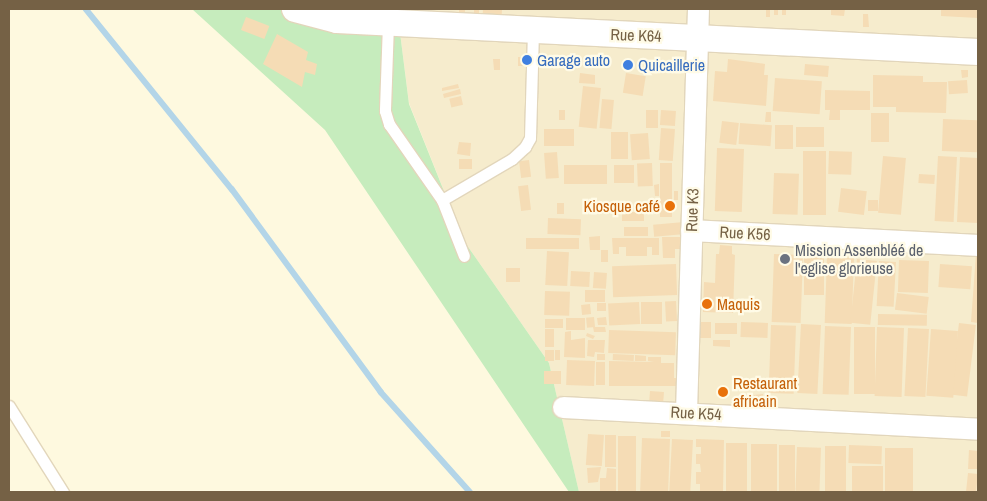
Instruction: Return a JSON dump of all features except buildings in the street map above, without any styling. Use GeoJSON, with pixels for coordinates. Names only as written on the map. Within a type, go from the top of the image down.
{"type":"FeatureCollection","features":[{"type":"Feature","properties":{"kind":"street","name":"Rue K64"},"geometry":{"type":"LineString","coordinates":[[295,9],[337,20],[978,52]]}},
{"type":"Feature","properties":{"kind":"street","name":"Rue K3"},"geometry":{"type":"LineString","coordinates":[[686,412],[698,9]]}},
{"type":"Feature","properties":{"kind":"street","name":"Rue K56"},"geometry":{"type":"LineString","coordinates":[[691,230],[978,245]]}},
{"type":"Feature","properties":{"kind":"street","name":"Rue K54"},"geometry":{"type":"LineString","coordinates":[[563,408],[686,412],[978,429]]}},
{"type":"Feature","properties":{"kind":"lane"},"geometry":{"type":"LineString","coordinates":[[388,23],[385,111],[389,124],[442,200],[464,256]]}},
{"type":"Feature","properties":{"kind":"lane"},"geometry":{"type":"LineString","coordinates":[[442,200],[512,159],[525,148],[530,138],[533,31]]}},
{"type":"Feature","properties":{"kind":"lane"},"geometry":{"type":"LineString","coordinates":[[9,406],[61,492]]}},
{"type":"Feature","properties":{"kind":"shaded area"},"geometry":{"type":"Polygon","coordinates":[[[397,9],[978,9],[978,492],[579,492],[549,363],[464,241],[409,103],[397,9]]]}},
{"type":"Feature","properties":{"kind":"green space"},"geometry":{"type":"Polygon","coordinates":[[[192,9],[397,9],[409,104],[464,241],[549,363],[579,492],[569,492],[325,130],[192,9]]]}},
{"type":"Feature","properties":{"kind":"waterway"},"geometry":{"type":"LineString","coordinates":[[86,9],[232,189],[381,392],[470,492]]}},
{"type":"Feature","properties":{"kind":"place","name":"Garage auto"},"geometry":{"type":"Point","coordinates":[527,60]}},
{"type":"Feature","properties":{"kind":"place","name":"Quicaillerie"},"geometry":{"type":"Point","coordinates":[628,65]}},
{"type":"Feature","properties":{"kind":"place","name":"Kiosque café"},"geometry":{"type":"Point","coordinates":[670,206]}},
{"type":"Feature","properties":{"kind":"place","name":"Mission Assenbléé de l'eglise glorieuse"},"geometry":{"type":"Point","coordinates":[785,259]}},
{"type":"Feature","properties":{"kind":"place","name":"Maquis"},"geometry":{"type":"Point","coordinates":[707,304]}},
{"type":"Feature","properties":{"kind":"place","name":"Restaurant africain"},"geometry":{"type":"Point","coordinates":[723,392]}}]}
